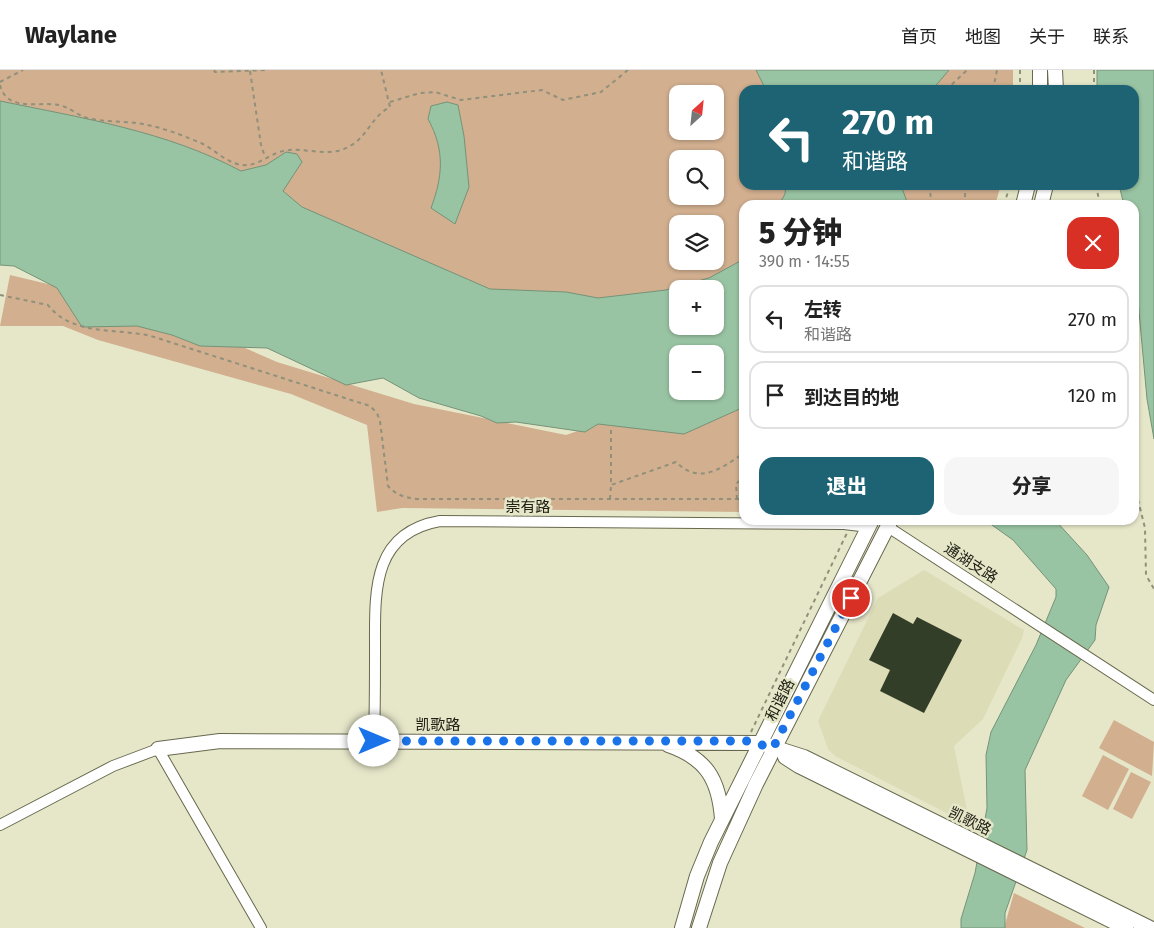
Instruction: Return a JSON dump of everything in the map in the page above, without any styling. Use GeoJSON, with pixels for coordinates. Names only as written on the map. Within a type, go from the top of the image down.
{"type":"FeatureCollection","features":[{"type":"Feature","properties":{"kind":"main road"},"geometry":{"type":"LineString","coordinates":[[1040,70],[1040,85]]}},
{"type":"Feature","properties":{"kind":"main road"},"geometry":{"type":"LineString","coordinates":[[1055,70],[1056,85]]}},
{"type":"Feature","properties":{"kind":"main road","name":"和谐路"},"geometry":{"type":"LineString","coordinates":[[682,928],[697,876],[753,742],[870,525]]}},
{"type":"Feature","properties":{"kind":"main road","name":"和谐路"},"geometry":{"type":"LineString","coordinates":[[698,928],[720,863],[773,748],[889,525]]}},
{"type":"Feature","properties":{"kind":"main road","name":"凯歌路"},"geometry":{"type":"LineString","coordinates":[[158,750],[220,741],[753,742],[773,748],[799,766],[1029,874],[1150,928]]}},
{"type":"Feature","properties":{"kind":"main road"},"geometry":{"type":"LineString","coordinates":[[655,742],[690,754],[709,771],[719,795],[722,819]]}},
{"type":"Feature","properties":{"kind":"main road","name":"凯歌路"},"geometry":{"type":"LineString","coordinates":[[1029,874],[1126,928]]}},
{"type":"Feature","properties":{"kind":"street","name":"崇有路"},"geometry":{"type":"LineString","coordinates":[[374,741],[375,608],[378,578],[389,552],[405,534],[415,528],[440,521],[739,524]]}},
{"type":"Feature","properties":{"kind":"street","name":"通湖支路"},"geometry":{"type":"LineString","coordinates":[[893,525],[1037,625],[1154,700]]}},
{"type":"Feature","properties":{"kind":"street","name":"凯歌路"},"geometry":{"type":"LineString","coordinates":[[0,825],[113,766],[158,750]]}},
{"type":"Feature","properties":{"kind":"street"},"geometry":{"type":"LineString","coordinates":[[158,750],[260,928]]}},
{"type":"Feature","properties":{"kind":"path"},"geometry":{"type":"LineString","coordinates":[[23,70],[0,83],[4,94],[10,100],[31,105],[61,105],[73,113],[98,120],[162,127],[201,143],[240,165],[260,163],[265,157],[284,151],[338,151],[350,146],[363,136],[375,117],[390,107],[381,70]]}},
{"type":"Feature","properties":{"kind":"path"},"geometry":{"type":"LineString","coordinates":[[214,70],[215,72],[267,70]]}},
{"type":"Feature","properties":{"kind":"path"},"geometry":{"type":"LineString","coordinates":[[390,102],[435,92],[461,100],[542,90],[562,100],[601,92],[628,70]]}},
{"type":"Feature","properties":{"kind":"path"},"geometry":{"type":"LineString","coordinates":[[951,85],[967,70]]}},
{"type":"Feature","properties":{"kind":"path"},"geometry":{"type":"LineString","coordinates":[[994,85],[997,70]]}},
{"type":"Feature","properties":{"kind":"path"},"geometry":{"type":"LineString","coordinates":[[1020,70],[1020,85]]}},
{"type":"Feature","properties":{"kind":"path"},"geometry":{"type":"LineString","coordinates":[[1094,70],[1094,85]]}},
{"type":"Feature","properties":{"kind":"path"},"geometry":{"type":"LineString","coordinates":[[250,71],[261,145],[265,157]]}},
{"type":"Feature","properties":{"kind":"path"},"geometry":{"type":"LineString","coordinates":[[0,295],[48,305],[52,311],[77,326],[151,336],[370,406],[377,413],[380,421],[388,486],[394,493],[404,497],[416,499],[737,499],[736,484],[739,481]]}},
{"type":"Feature","properties":{"kind":"path"},"geometry":{"type":"LineString","coordinates":[[610,499],[612,485],[611,430]]}},
{"type":"Feature","properties":{"kind":"path"},"geometry":{"type":"LineString","coordinates":[[612,485],[676,462],[692,474],[704,475],[716,472],[739,457]]}},
{"type":"Feature","properties":{"kind":"path"},"geometry":{"type":"LineString","coordinates":[[1139,504],[1145,528],[1146,575],[1154,589]]}},
{"type":"Feature","properties":{"kind":"path"},"geometry":{"type":"LineString","coordinates":[[753,742],[851,525]]}},
{"type":"Feature","properties":{"kind":"shaded area"},"geometry":{"type":"Polygon","coordinates":[[[0,70],[778,70],[787,85],[739,85],[739,190],[792,190],[788,200],[739,200],[739,271],[708,280],[669,280],[669,294],[610,324],[404,284],[0,130],[0,70]]]}},
{"type":"Feature","properties":{"kind":"shaded area"},"geometry":{"type":"Polygon","coordinates":[[[756,70],[949,70],[936,85],[764,85],[756,70]]]}},
{"type":"Feature","properties":{"kind":"shaded area"},"geometry":{"type":"Polygon","coordinates":[[[936,70],[1013,70],[1013,85],[926,85],[936,70]]]}},
{"type":"Feature","properties":{"kind":"shaded area"},"geometry":{"type":"Polygon","coordinates":[[[1097,70],[1154,70],[1154,439],[1147,399],[1139,312],[1139,200],[1123,200],[1120,190],[1139,190],[1139,85],[1097,85],[1097,70]]]}},
{"type":"Feature","properties":{"kind":"shaded area"},"geometry":{"type":"Polygon","coordinates":[[[0,101],[123,127],[183,146],[241,171],[266,165],[286,152],[297,154],[302,162],[283,191],[302,207],[490,289],[566,292],[598,298],[669,289],[669,335],[724,335],[724,280],[702,280],[739,262],[739,409],[684,434],[598,424],[585,432],[516,422],[497,423],[481,416],[419,398],[383,378],[346,385],[267,348],[200,346],[172,335],[137,326],[82,327],[57,288],[14,266],[0,265],[0,101]]]}},
{"type":"Feature","properties":{"kind":"shaded area"},"geometry":{"type":"Polygon","coordinates":[[[447,102],[458,105],[464,136],[469,187],[455,224],[431,208],[440,174],[440,152],[434,130],[428,119],[431,106],[447,102]]]}},
{"type":"Feature","properties":{"kind":"shaded area"},"geometry":{"type":"Polygon","coordinates":[[[785,190],[903,190],[906,200],[782,200],[785,190]]]}},
{"type":"Feature","properties":{"kind":"shaded area"},"geometry":{"type":"Polygon","coordinates":[[[899,190],[1000,190],[996,200],[901,200],[899,190]]]}},
{"type":"Feature","properties":{"kind":"shaded area"},"geometry":{"type":"Polygon","coordinates":[[[10,275],[160,311],[277,362],[414,404],[566,435],[598,424],[739,396],[739,512],[402,508],[377,512],[367,425],[291,394],[98,340],[63,326],[0,326],[10,275]]]}},
{"type":"Feature","properties":{"kind":"shaded area"},"geometry":{"type":"Polygon","coordinates":[[[992,525],[1060,525],[1087,555],[1109,587],[1096,625],[1095,640],[1066,680],[1025,770],[1027,850],[1005,913],[1005,928],[961,928],[961,919],[975,873],[987,808],[986,755],[991,732],[1036,645],[1056,597],[1056,589],[1013,540],[992,525]]]}},
{"type":"Feature","properties":{"kind":"shaded area"},"geometry":{"type":"Polygon","coordinates":[[[924,570],[1024,630],[1022,638],[983,719],[954,746],[970,825],[835,756],[828,749],[818,721],[878,598],[924,570]]]}},
{"type":"Feature","properties":{"kind":"shaded area"},"geometry":{"type":"Polygon","coordinates":[[[1114,720],[1154,742],[1152,776],[1099,748],[1114,720]]]}},
{"type":"Feature","properties":{"kind":"shaded area"},"geometry":{"type":"Polygon","coordinates":[[[1103,755],[1129,769],[1108,810],[1082,796],[1103,755]]]}},
{"type":"Feature","properties":{"kind":"shaded area"},"geometry":{"type":"Polygon","coordinates":[[[1131,772],[1151,782],[1132,819],[1113,809],[1131,772]]]}},
{"type":"Feature","properties":{"kind":"shaded area"},"geometry":{"type":"Polygon","coordinates":[[[1014,893],[1085,928],[1004,928],[1014,893]]]}},
{"type":"Feature","properties":{"kind":"building"},"geometry":{"type":"Polygon","coordinates":[[[893,613],[913,624],[917,617],[962,640],[924,713],[880,691],[890,670],[869,660],[893,613]]]}},
{"type":"Feature","properties":{"kind":"route"},"geometry":{"type":"LineString","coordinates":[[374,741],[715,743],[747,741],[773,748],[851,598]]}}]}
